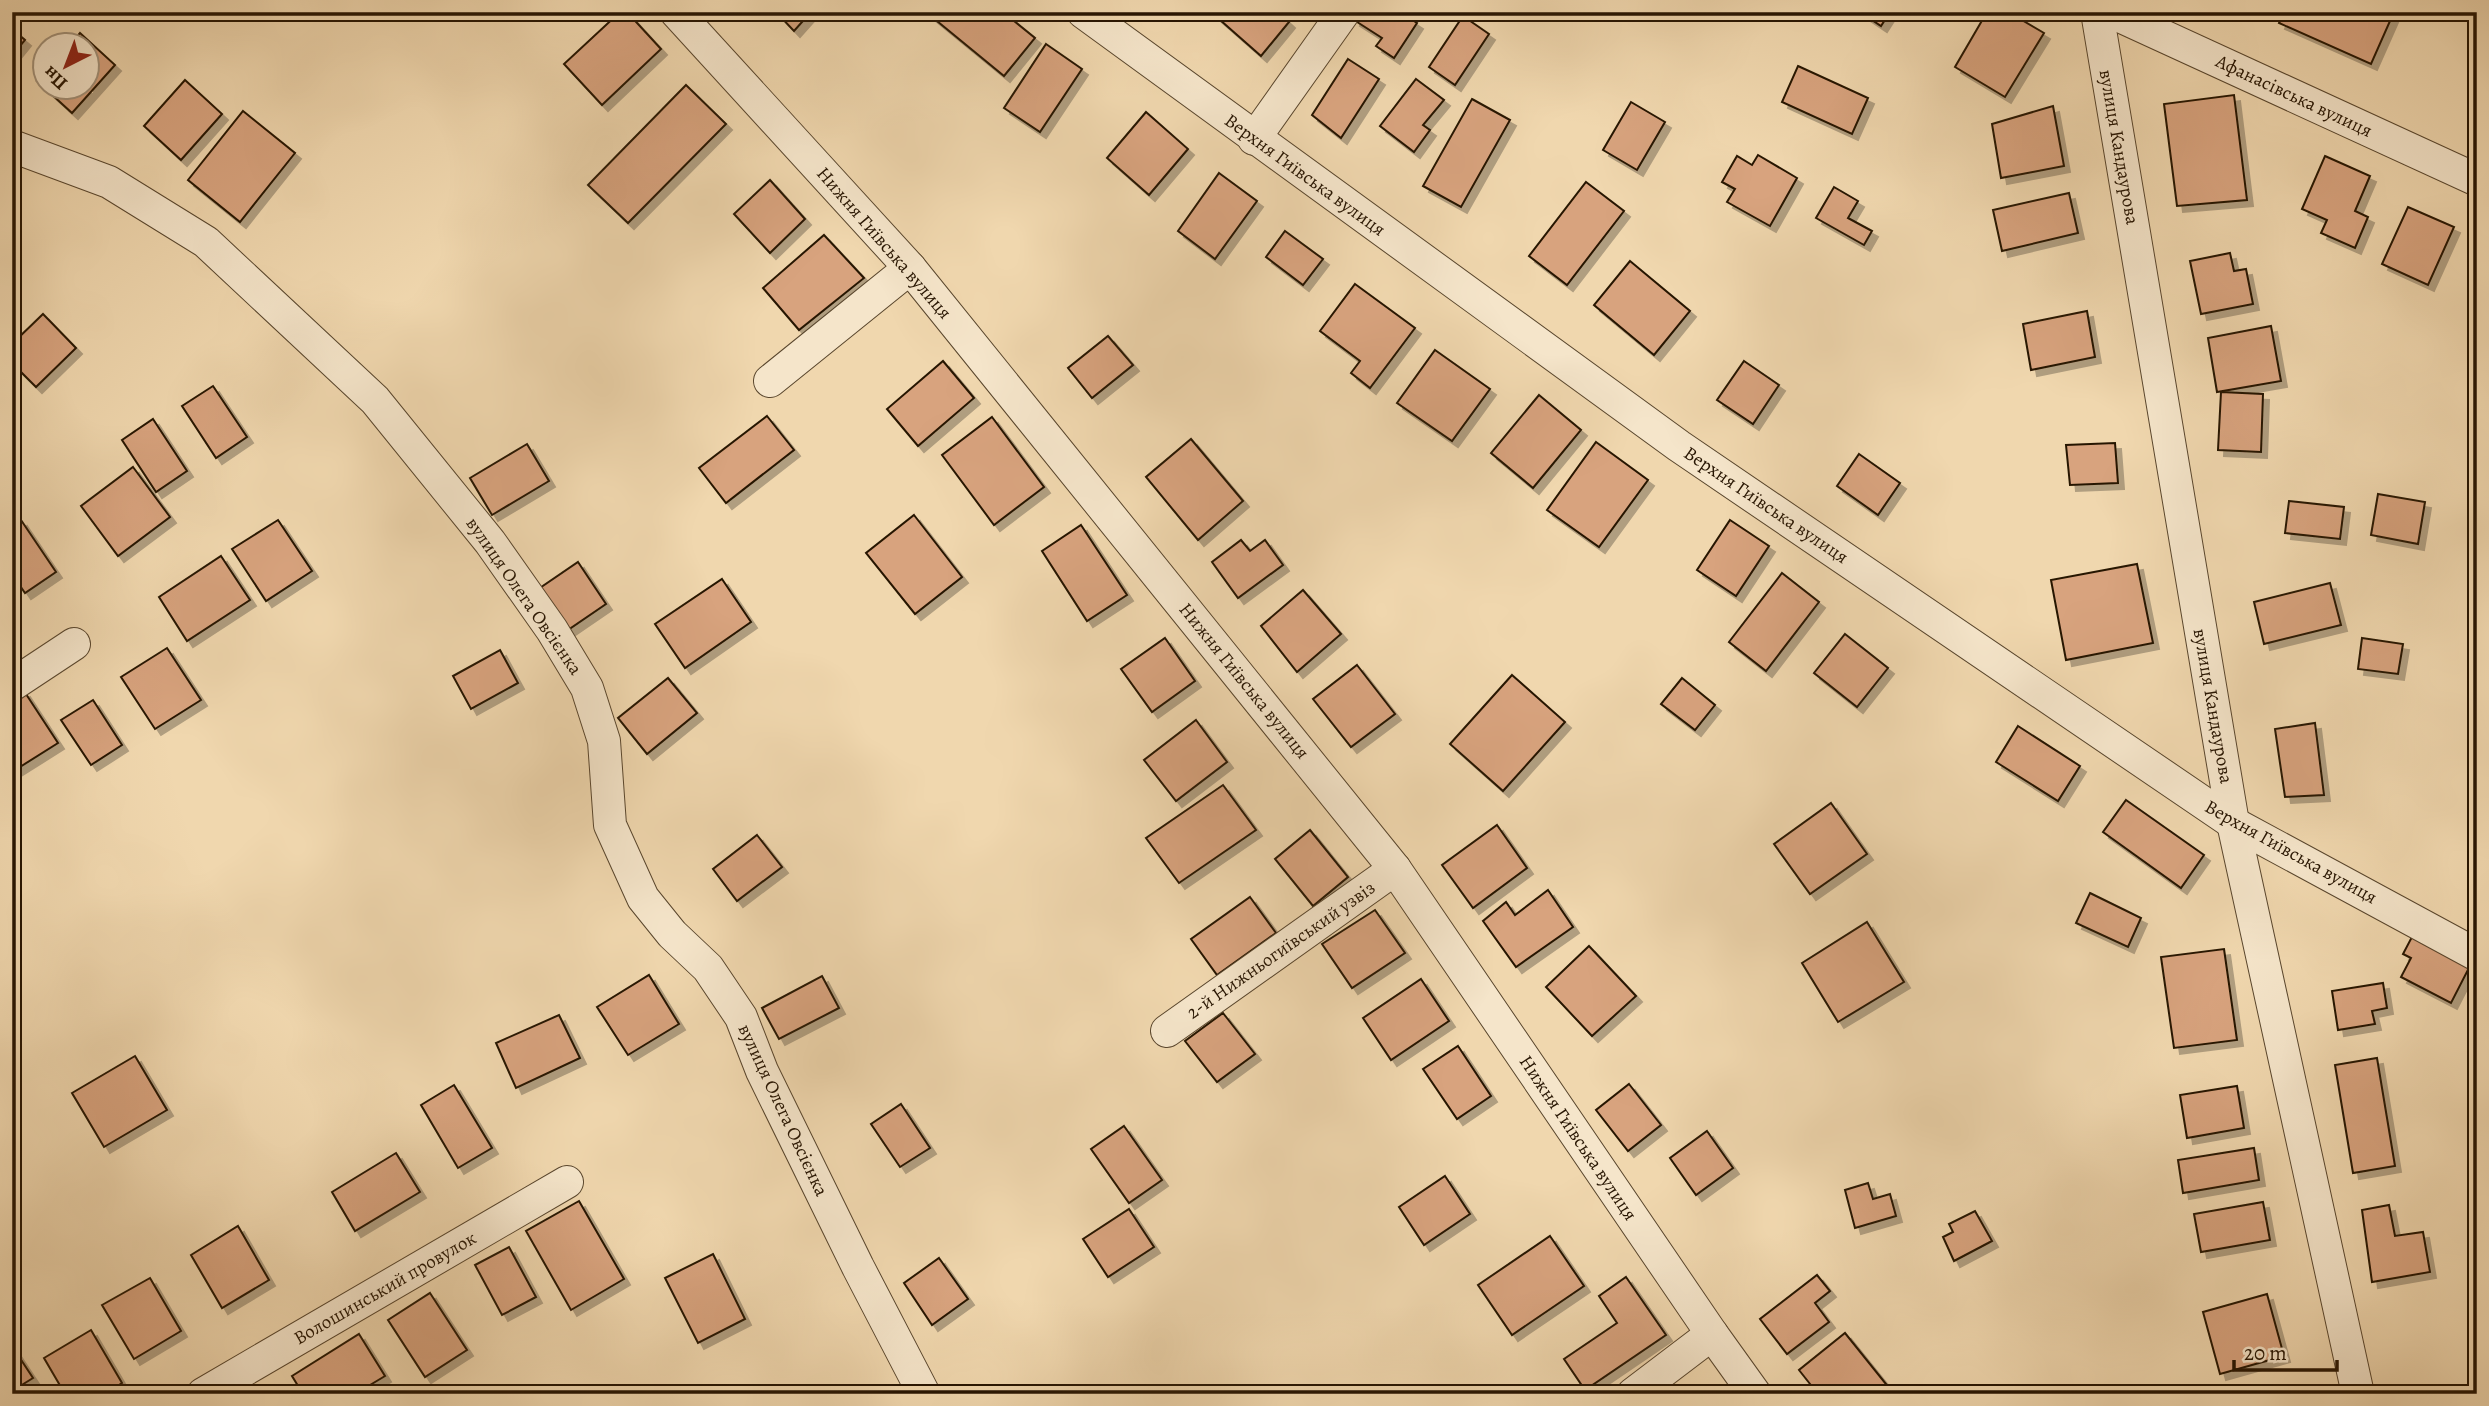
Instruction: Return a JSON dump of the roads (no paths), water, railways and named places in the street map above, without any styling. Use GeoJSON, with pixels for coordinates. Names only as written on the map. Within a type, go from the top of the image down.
{"type":"FeatureCollection","features":[{"type":"Feature","properties":{"kind":"street","name":"Нижня Гиївська вулиця"},"geometry":{"type":"LineString","coordinates":[[676,12],[911,268],[1395,869],[1755,1394]]}},
{"type":"Feature","properties":{"kind":"street","name":"Верхня Гиївська вулиця"},"geometry":{"type":"LineString","coordinates":[[1083,12],[1679,446],[2233,823],[2477,955]]}},
{"type":"Feature","properties":{"kind":"street"},"geometry":{"type":"LineString","coordinates":[[1254,139],[1344,12]]}},
{"type":"Feature","properties":{"kind":"street","name":"вулиця Кандаурова"},"geometry":{"type":"LineString","coordinates":[[2096,12],[2233,823],[2358,1394]]}},
{"type":"Feature","properties":{"kind":"street","name":"Афанасівська вулиця"},"geometry":{"type":"LineString","coordinates":[[2111,12],[2477,180]]}},
{"type":"Feature","properties":{"kind":"street","name":"вулиця Олега Овсієнка"},"geometry":{"type":"LineString","coordinates":[[12,146],[108,182],[206,242],[375,400],[490,542],[552,630],[587,688],[604,741],[610,825],[643,898],[672,934],[708,968],[741,1017],[762,1071],[924,1394]]}},
{"type":"Feature","properties":{"kind":"street"},"geometry":{"type":"LineString","coordinates":[[770,381],[911,268]]}},
{"type":"Feature","properties":{"kind":"street"},"geometry":{"type":"LineString","coordinates":[[12,685],[74,644]]}},
{"type":"Feature","properties":{"kind":"street","name":"2-й Нижньогиївський узвіз"},"geometry":{"type":"LineString","coordinates":[[1167,1031],[1395,869]]}},
{"type":"Feature","properties":{"kind":"street","name":"Волошинський провулок"},"geometry":{"type":"LineString","coordinates":[[203,1394],[567,1182]]}},
{"type":"Feature","properties":{"kind":"street"},"geometry":{"type":"LineString","coordinates":[[1633,1394],[1712,1334]]}}]}
